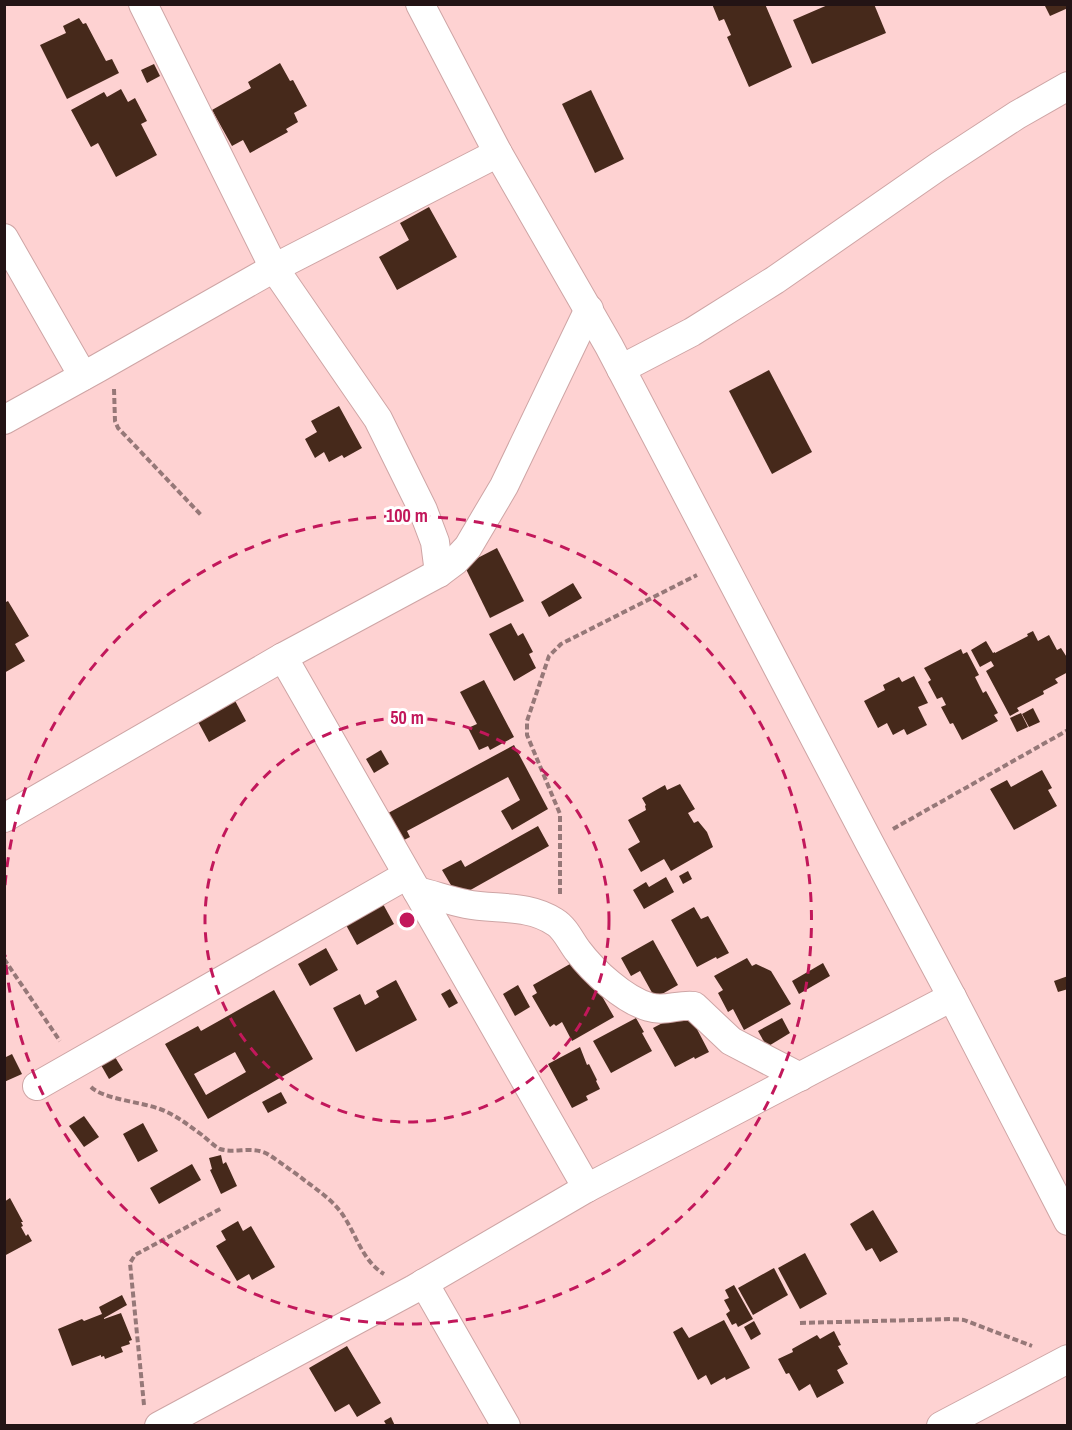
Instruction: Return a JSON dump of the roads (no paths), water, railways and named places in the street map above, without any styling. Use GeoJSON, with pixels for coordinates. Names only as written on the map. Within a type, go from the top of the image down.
{"type":"FeatureCollection","features":[{"type":"Feature","properties":{"kind":"street"},"geometry":{"type":"LineString","coordinates":[[143,4],[274,268],[378,419],[423,510],[435,542],[439,573]]}},
{"type":"Feature","properties":{"kind":"street"},"geometry":{"type":"LineString","coordinates":[[420,4],[498,153],[589,309],[621,369],[1068,1221]]}},
{"type":"Feature","properties":{"kind":"street"},"geometry":{"type":"LineString","coordinates":[[621,369],[692,332],[775,280],[939,166],[1017,115],[1068,86]]}},
{"type":"Feature","properties":{"kind":"street"},"geometry":{"type":"LineString","coordinates":[[4,420],[274,268],[498,153]]}},
{"type":"Feature","properties":{"kind":"street"},"geometry":{"type":"LineString","coordinates":[[4,238],[91,372]]}},
{"type":"Feature","properties":{"kind":"street"},"geometry":{"type":"LineString","coordinates":[[4,818],[283,657],[439,573],[455,561],[468,547],[504,486],[589,309]]}},
{"type":"Feature","properties":{"kind":"street"},"geometry":{"type":"LineString","coordinates":[[283,657],[587,1188]]}},
{"type":"Feature","properties":{"kind":"street"},"geometry":{"type":"LineString","coordinates":[[412,883],[465,904],[531,911],[555,922],[601,977],[627,996],[651,1008],[694,1006],[731,1041],[800,1077]]}},
{"type":"Feature","properties":{"kind":"street"},"geometry":{"type":"LineString","coordinates":[[37,1086],[412,883]]}},
{"type":"Feature","properties":{"kind":"street"},"geometry":{"type":"LineString","coordinates":[[152,1420],[419,1286],[587,1188],[952,997]]}},
{"type":"Feature","properties":{"kind":"street"},"geometry":{"type":"LineString","coordinates":[[419,1286],[506,1425]]}},
{"type":"Feature","properties":{"kind":"street"},"geometry":{"type":"LineString","coordinates":[[941,1425],[1067,1359]]}}]}
